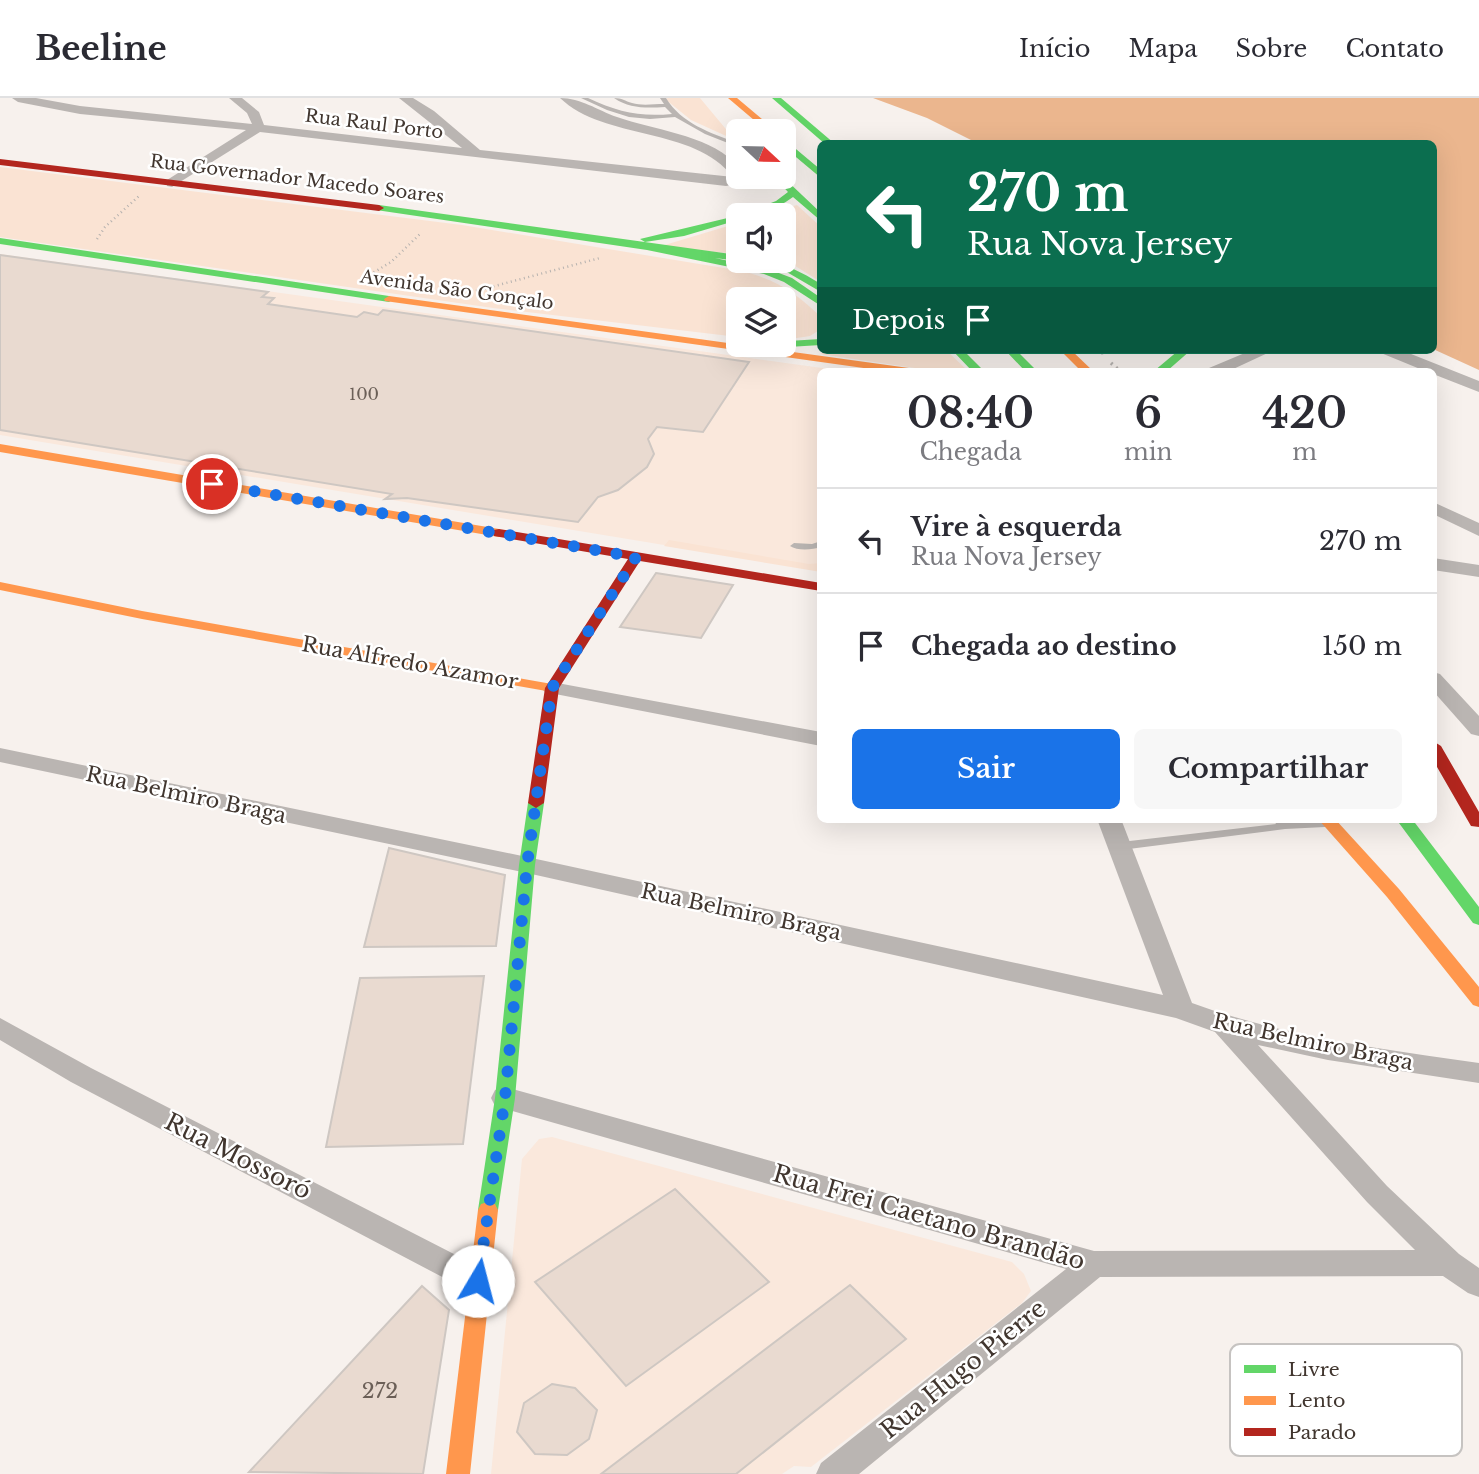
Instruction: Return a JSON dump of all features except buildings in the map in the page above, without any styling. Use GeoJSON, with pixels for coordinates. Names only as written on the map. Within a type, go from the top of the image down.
{"type":"FeatureCollection","features":[{"type":"Feature","properties":{"kind":"main road"},"geometry":{"type":"LineString","coordinates":[[732,98],[757,119]]}},
{"type":"Feature","properties":{"kind":"main road"},"geometry":{"type":"LineString","coordinates":[[776,98],[826,140]]}},
{"type":"Feature","properties":{"kind":"main road"},"geometry":{"type":"LineString","coordinates":[[796,153],[817,171]]}},
{"type":"Feature","properties":{"kind":"main road","name":"Rua Governador Macedo Soares"},"geometry":{"type":"LineString","coordinates":[[0,162],[628,243],[767,272],[788,280],[817,300]]}},
{"type":"Feature","properties":{"kind":"main road"},"geometry":{"type":"LineString","coordinates":[[791,189],[817,214]]}},
{"type":"Feature","properties":{"kind":"main road"},"geometry":{"type":"LineString","coordinates":[[779,203],[794,192]]}},
{"type":"Feature","properties":{"kind":"main road","name":"Rua Governador Macedo Soares"},"geometry":{"type":"LineString","coordinates":[[590,237],[662,238],[726,220]]}},
{"type":"Feature","properties":{"kind":"main road","name":"Avenida São Gonçalo"},"geometry":{"type":"LineString","coordinates":[[0,241],[343,293],[887,368]]}},
{"type":"Feature","properties":{"kind":"main road"},"geometry":{"type":"LineString","coordinates":[[647,247],[726,257]]}},
{"type":"Feature","properties":{"kind":"main road"},"geometry":{"type":"LineString","coordinates":[[795,273],[817,286]]}},
{"type":"Feature","properties":{"kind":"main road"},"geometry":{"type":"LineString","coordinates":[[614,331],[663,332],[726,339]]}},
{"type":"Feature","properties":{"kind":"main road"},"geometry":{"type":"LineString","coordinates":[[796,341],[817,336]]}},
{"type":"Feature","properties":{"kind":"main road"},"geometry":{"type":"LineString","coordinates":[[796,343],[817,342]]}},
{"type":"Feature","properties":{"kind":"main road"},"geometry":{"type":"LineString","coordinates":[[961,354],[975,368]]}},
{"type":"Feature","properties":{"kind":"main road"},"geometry":{"type":"LineString","coordinates":[[1014,354],[1028,368]]}},
{"type":"Feature","properties":{"kind":"main road"},"geometry":{"type":"LineString","coordinates":[[1069,354],[1084,368]]}},
{"type":"Feature","properties":{"kind":"main road"},"geometry":{"type":"LineString","coordinates":[[1164,368],[1181,354]]}},
{"type":"Feature","properties":{"kind":"main road"},"geometry":{"type":"LineString","coordinates":[[0,448],[817,586]]}},
{"type":"Feature","properties":{"kind":"main road"},"geometry":{"type":"LineString","coordinates":[[458,1474],[478,1281],[505,1098],[527,865],[552,688],[636,557]]}},
{"type":"Feature","properties":{"kind":"main road","name":"Rua Alfredo Azamor"},"geometry":{"type":"LineString","coordinates":[[0,586],[142,615],[552,688]]}},
{"type":"Feature","properties":{"kind":"main road"},"geometry":{"type":"LineString","coordinates":[[1437,753],[1478,824]]}},
{"type":"Feature","properties":{"kind":"main road"},"geometry":{"type":"LineString","coordinates":[[1437,775],[1478,824]]}},
{"type":"Feature","properties":{"kind":"main road"},"geometry":{"type":"LineString","coordinates":[[1330,823],[1394,893],[1479,1000]]}},
{"type":"Feature","properties":{"kind":"main road"},"geometry":{"type":"LineString","coordinates":[[1407,823],[1479,919]]}},
{"type":"Feature","properties":{"kind":"street","name":"Rua Raul Porto"},"geometry":{"type":"LineString","coordinates":[[18,98],[80,110],[726,177]]}},
{"type":"Feature","properties":{"kind":"street"},"geometry":{"type":"LineString","coordinates":[[166,182],[258,128],[256,114],[235,98]]}},
{"type":"Feature","properties":{"kind":"street"},"geometry":{"type":"LineString","coordinates":[[405,98],[477,153]]}},
{"type":"Feature","properties":{"kind":"street"},"geometry":{"type":"LineString","coordinates":[[566,98],[604,117],[690,143],[726,162]]}},
{"type":"Feature","properties":{"kind":"street"},"geometry":{"type":"LineString","coordinates":[[438,149],[459,137]]}},
{"type":"Feature","properties":{"kind":"street"},"geometry":{"type":"LineString","coordinates":[[1222,368],[1256,354]]}},
{"type":"Feature","properties":{"kind":"street"},"geometry":{"type":"LineString","coordinates":[[1397,354],[1432,368]]}},
{"type":"Feature","properties":{"kind":"street"},"geometry":{"type":"LineString","coordinates":[[1437,370],[1479,387]]}},
{"type":"Feature","properties":{"kind":"street"},"geometry":{"type":"LineString","coordinates":[[1437,509],[1479,530]]}},
{"type":"Feature","properties":{"kind":"street"},"geometry":{"type":"LineString","coordinates":[[1437,565],[1479,571]]}},
{"type":"Feature","properties":{"kind":"street"},"geometry":{"type":"LineString","coordinates":[[1437,681],[1470,710],[1479,729]]}},
{"type":"Feature","properties":{"kind":"street","name":"Rua Alfredo Azamor"},"geometry":{"type":"LineString","coordinates":[[552,688],[817,738]]}},
{"type":"Feature","properties":{"kind":"street","name":"Rua Belmiro Braga"},"geometry":{"type":"LineString","coordinates":[[0,755],[527,865],[1181,1009],[1226,1027],[1363,1057],[1479,1073]]}},
{"type":"Feature","properties":{"kind":"street"},"geometry":{"type":"LineString","coordinates":[[1111,823],[1181,1009]]}},
{"type":"Feature","properties":{"kind":"street"},"geometry":{"type":"LineString","coordinates":[[1226,1027],[1377,1194],[1448,1264],[1479,1284]]}},
{"type":"Feature","properties":{"kind":"street","name":"Rua Mossoró"},"geometry":{"type":"LineString","coordinates":[[0,1028],[81,1075],[478,1281]]}},
{"type":"Feature","properties":{"kind":"street","name":"Rua Frei Caetano Brandão"},"geometry":{"type":"LineString","coordinates":[[505,1098],[1094,1264],[1448,1264]]}},
{"type":"Feature","properties":{"kind":"street","name":"Rua Hugo Pierre"},"geometry":{"type":"LineString","coordinates":[[833,1474],[1094,1264]]}},
{"type":"Feature","properties":{"kind":"lane"},"geometry":{"type":"LineString","coordinates":[[584,98],[614,112],[638,118],[677,114]]}},
{"type":"Feature","properties":{"kind":"lane"},"geometry":{"type":"LineString","coordinates":[[617,98],[630,105],[642,107],[668,105]]}},
{"type":"Feature","properties":{"kind":"lane"},"geometry":{"type":"LineString","coordinates":[[663,98],[677,114],[706,133],[726,140]]}},
{"type":"Feature","properties":{"kind":"lane"},"geometry":{"type":"LineString","coordinates":[[638,118],[642,107]]}},
{"type":"Feature","properties":{"kind":"lane"},"geometry":{"type":"LineString","coordinates":[[690,143],[706,133]]}},
{"type":"Feature","properties":{"kind":"lane"},"geometry":{"type":"LineString","coordinates":[[794,546],[817,544]]}},
{"type":"Feature","properties":{"kind":"lane"},"geometry":{"type":"LineString","coordinates":[[1121,846],[1282,823]]}},
{"type":"Feature","properties":{"kind":"path"},"geometry":{"type":"LineString","coordinates":[[84,254],[130,201],[166,182]]}},
{"type":"Feature","properties":{"kind":"path"},"geometry":{"type":"LineString","coordinates":[[343,293],[403,253],[425,226],[448,218]]}},
{"type":"Feature","properties":{"kind":"path"},"geometry":{"type":"LineString","coordinates":[[468,292],[600,258],[628,243]]}},
{"type":"Feature","properties":{"kind":"shaded area"},"geometry":{"type":"Polygon","coordinates":[[[700,98],[726,129],[726,136],[691,120],[665,99],[700,98]]]}},
{"type":"Feature","properties":{"kind":"shaded area"},"geometry":{"type":"Polygon","coordinates":[[[873,98],[1479,98],[1479,370],[1437,351],[1437,140],[971,140],[927,118],[873,98]]]}},
{"type":"Feature","properties":{"kind":"shaded area"},"geometry":{"type":"Polygon","coordinates":[[[0,167],[462,225],[726,268],[726,273],[749,273],[783,287],[726,287],[726,336],[493,308],[0,237],[0,167]]]}},
{"type":"Feature","properties":{"kind":"shaded area"},"geometry":{"type":"Polygon","coordinates":[[[797,205],[817,223],[817,280],[796,266],[797,205]]]}},
{"type":"Feature","properties":{"kind":"shaded area"},"geometry":{"type":"Polygon","coordinates":[[[726,227],[726,253],[658,247],[726,227]]]}},
{"type":"Feature","properties":{"kind":"shaded area"},"geometry":{"type":"Polygon","coordinates":[[[0,254],[726,355],[726,357],[822,368],[817,368],[817,570],[0,435],[0,254]]]}},
{"type":"Feature","properties":{"kind":"shaded area"},"geometry":{"type":"Polygon","coordinates":[[[796,296],[817,313],[817,332],[810,336],[796,338],[796,296]]]}},
{"type":"Feature","properties":{"kind":"shaded area"},"geometry":{"type":"Polygon","coordinates":[[[820,354],[950,354],[965,368],[915,368],[820,354]]]}},
{"type":"Feature","properties":{"kind":"shaded area"},"geometry":{"type":"Polygon","coordinates":[[[669,540],[817,563],[817,571],[664,546],[669,540]]]}},
{"type":"Feature","properties":{"kind":"shaded area"},"geometry":{"type":"Polygon","coordinates":[[[552,1137],[1012,1262],[1024,1274],[1031,1291],[1022,1303],[811,1467],[794,1466],[782,1474],[491,1474],[522,1159],[539,1139],[552,1137]]]}},
{"type":"Feature","properties":{"kind":"traffic: fast"},"geometry":{"type":"LineString","coordinates":[[776,98],[826,140]]}},
{"type":"Feature","properties":{"kind":"traffic: fast"},"geometry":{"type":"LineString","coordinates":[[796,153],[817,171]]}},
{"type":"Feature","properties":{"kind":"traffic: fast"},"geometry":{"type":"LineString","coordinates":[[791,189],[817,214]]}},
{"type":"Feature","properties":{"kind":"traffic: fast"},"geometry":{"type":"LineString","coordinates":[[779,203],[794,192]]}},
{"type":"Feature","properties":{"kind":"traffic: fast"},"geometry":{"type":"LineString","coordinates":[[379,208],[647,247],[767,272],[788,280],[817,300]]}},
{"type":"Feature","properties":{"kind":"traffic: fast"},"geometry":{"type":"LineString","coordinates":[[645,239],[684,233],[726,221]]}},
{"type":"Feature","properties":{"kind":"traffic: fast"},"geometry":{"type":"LineString","coordinates":[[0,241],[389,299]]}},
{"type":"Feature","properties":{"kind":"traffic: fast"},"geometry":{"type":"LineString","coordinates":[[647,247],[726,257]]}},
{"type":"Feature","properties":{"kind":"traffic: fast"},"geometry":{"type":"LineString","coordinates":[[795,273],[817,286]]}},
{"type":"Feature","properties":{"kind":"traffic: fast"},"geometry":{"type":"LineString","coordinates":[[796,344],[817,342]]}},
{"type":"Feature","properties":{"kind":"traffic: fast"},"geometry":{"type":"LineString","coordinates":[[961,354],[975,368]]}},
{"type":"Feature","properties":{"kind":"traffic: fast"},"geometry":{"type":"LineString","coordinates":[[1014,354],[1028,368]]}},
{"type":"Feature","properties":{"kind":"traffic: fast"},"geometry":{"type":"LineString","coordinates":[[1164,368],[1181,354]]}},
{"type":"Feature","properties":{"kind":"traffic: fast"},"geometry":{"type":"LineString","coordinates":[[488,1210],[505,1098],[527,865],[536,803]]}},
{"type":"Feature","properties":{"kind":"traffic: fast"},"geometry":{"type":"LineString","coordinates":[[1407,823],[1479,919]]}},
{"type":"Feature","properties":{"kind":"traffic: slow"},"geometry":{"type":"LineString","coordinates":[[732,98],[757,119]]}},
{"type":"Feature","properties":{"kind":"traffic: slow"},"geometry":{"type":"LineString","coordinates":[[389,299],[887,368]]}},
{"type":"Feature","properties":{"kind":"traffic: slow"},"geometry":{"type":"LineString","coordinates":[[1069,354],[1084,368]]}},
{"type":"Feature","properties":{"kind":"traffic: slow"},"geometry":{"type":"LineString","coordinates":[[0,448],[499,533]]}},
{"type":"Feature","properties":{"kind":"traffic: slow"},"geometry":{"type":"LineString","coordinates":[[0,586],[142,615],[552,688]]}},
{"type":"Feature","properties":{"kind":"traffic: slow"},"geometry":{"type":"LineString","coordinates":[[1330,823],[1393,893],[1479,1000]]}},
{"type":"Feature","properties":{"kind":"traffic: slow"},"geometry":{"type":"LineString","coordinates":[[458,1474],[488,1210]]}},
{"type":"Feature","properties":{"kind":"traffic: jam"},"geometry":{"type":"LineString","coordinates":[[0,162],[379,208]]}},
{"type":"Feature","properties":{"kind":"traffic: jam"},"geometry":{"type":"LineString","coordinates":[[499,533],[817,586]]}},
{"type":"Feature","properties":{"kind":"traffic: jam"},"geometry":{"type":"LineString","coordinates":[[536,803],[552,688],[636,557]]}},
{"type":"Feature","properties":{"kind":"traffic: jam"},"geometry":{"type":"LineString","coordinates":[[1437,753],[1477,822]]}},
{"type":"Feature","properties":{"kind":"route"},"geometry":{"type":"LineString","coordinates":[[212,484],[636,557],[552,688],[527,865],[505,1098],[478,1281]]}}]}
